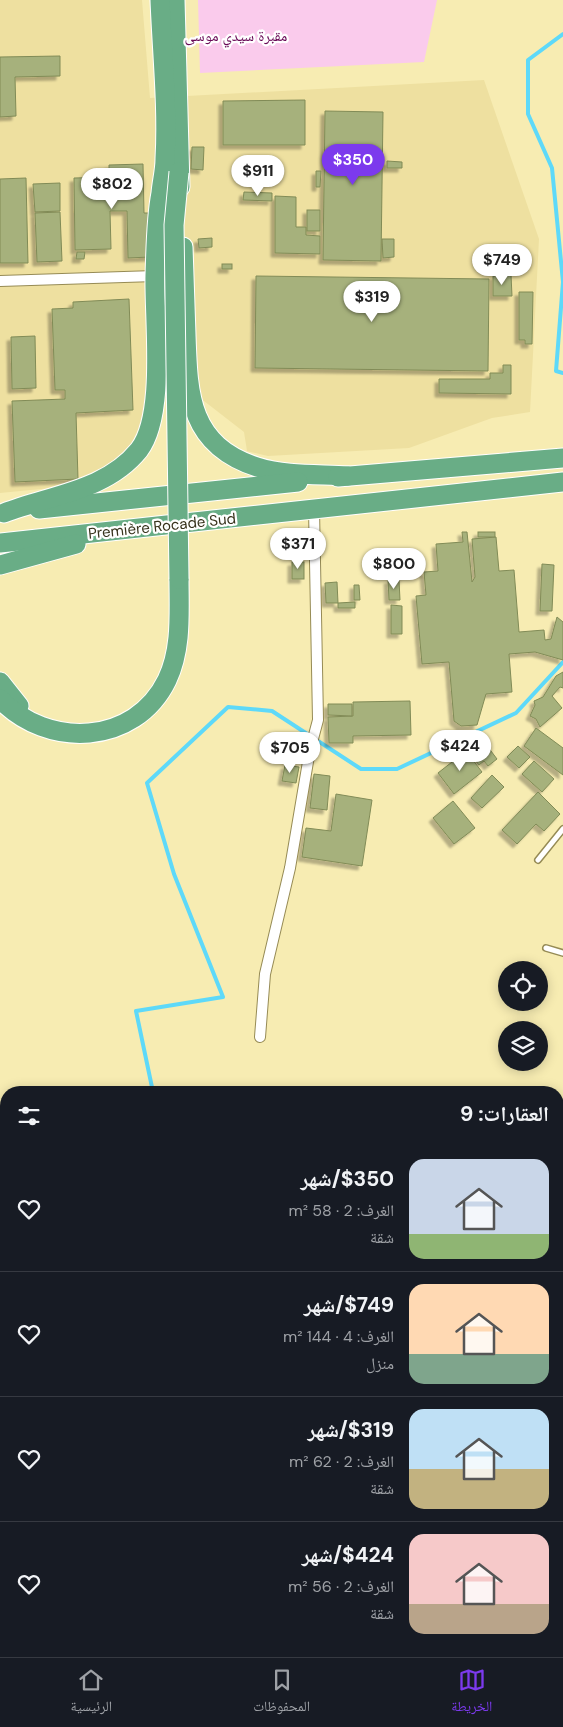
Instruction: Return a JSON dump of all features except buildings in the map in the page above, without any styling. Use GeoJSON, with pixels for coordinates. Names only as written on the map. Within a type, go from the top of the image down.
{"type":"FeatureCollection","features":[{"type":"Feature","properties":{"kind":"highway"},"geometry":{"type":"LineString","coordinates":[[2,513],[96,482],[125,464],[145,440],[153,422],[155,407],[156,276],[159,208],[166,157],[160,0]]}},
{"type":"Feature","properties":{"kind":"highway"},"geometry":{"type":"LineString","coordinates":[[175,0],[179,172],[188,384],[191,404],[197,418],[222,448],[250,464],[277,471],[348,476]]}},
{"type":"Feature","properties":{"kind":"highway"},"geometry":{"type":"LineString","coordinates":[[0,682],[16,704],[27,713],[55,725],[72,728],[95,727],[126,716],[150,695],[165,668],[172,630],[175,579],[174,225],[179,172]]}},
{"type":"Feature","properties":{"kind":"highway"},"geometry":{"type":"LineString","coordinates":[[0,699],[23,719],[36,726],[59,733],[96,733],[119,727],[134,718],[155,699],[171,670],[178,630],[175,579],[166,212],[163,182]]}},
{"type":"Feature","properties":{"kind":"highway","name":"Première Rocade Sud"},"geometry":{"type":"LineString","coordinates":[[2,513],[348,476],[563,458]]}},
{"type":"Feature","properties":{"kind":"highway","name":"Première Rocade Sud"},"geometry":{"type":"LineString","coordinates":[[0,544],[563,482]]}},
{"type":"Feature","properties":{"kind":"highway"},"geometry":{"type":"LineString","coordinates":[[0,565],[114,532]]}},
{"type":"Feature","properties":{"kind":"street"},"geometry":{"type":"LineString","coordinates":[[0,281],[156,276]]}},
{"type":"Feature","properties":{"kind":"street"},"geometry":{"type":"LineString","coordinates":[[260,1037],[265,974],[290,868],[310,750],[318,720],[314,509]]}},
{"type":"Feature","properties":{"kind":"lane"},"geometry":{"type":"LineString","coordinates":[[538,860],[563,829]]}},
{"type":"Feature","properties":{"kind":"lane"},"geometry":{"type":"LineString","coordinates":[[546,948],[563,953]]}},
{"type":"Feature","properties":{"kind":"shaded area"},"geometry":{"type":"Polygon","coordinates":[[[0,0],[142,0],[150,98],[484,80],[539,239],[530,412],[492,418],[409,448],[268,456],[247,451],[244,432],[204,401],[162,398],[157,416],[117,462],[82,485],[0,493],[0,0]]]}},
{"type":"Feature","properties":{"kind":"green space","name":"مقبرة سيدي موسى"},"geometry":{"type":"Polygon","coordinates":[[[198,0],[437,0],[424,62],[200,73],[198,0]]]}},
{"type":"Feature","properties":{"kind":"waterway"},"geometry":{"type":"LineString","coordinates":[[563,34],[528,60],[528,114],[552,168],[563,282],[556,371],[563,373]]}},
{"type":"Feature","properties":{"kind":"waterway"},"geometry":{"type":"LineString","coordinates":[[152,1086],[136,1011],[223,997],[174,874],[147,783],[228,707],[272,711],[361,769],[397,769],[516,713],[563,662]]}}]}
